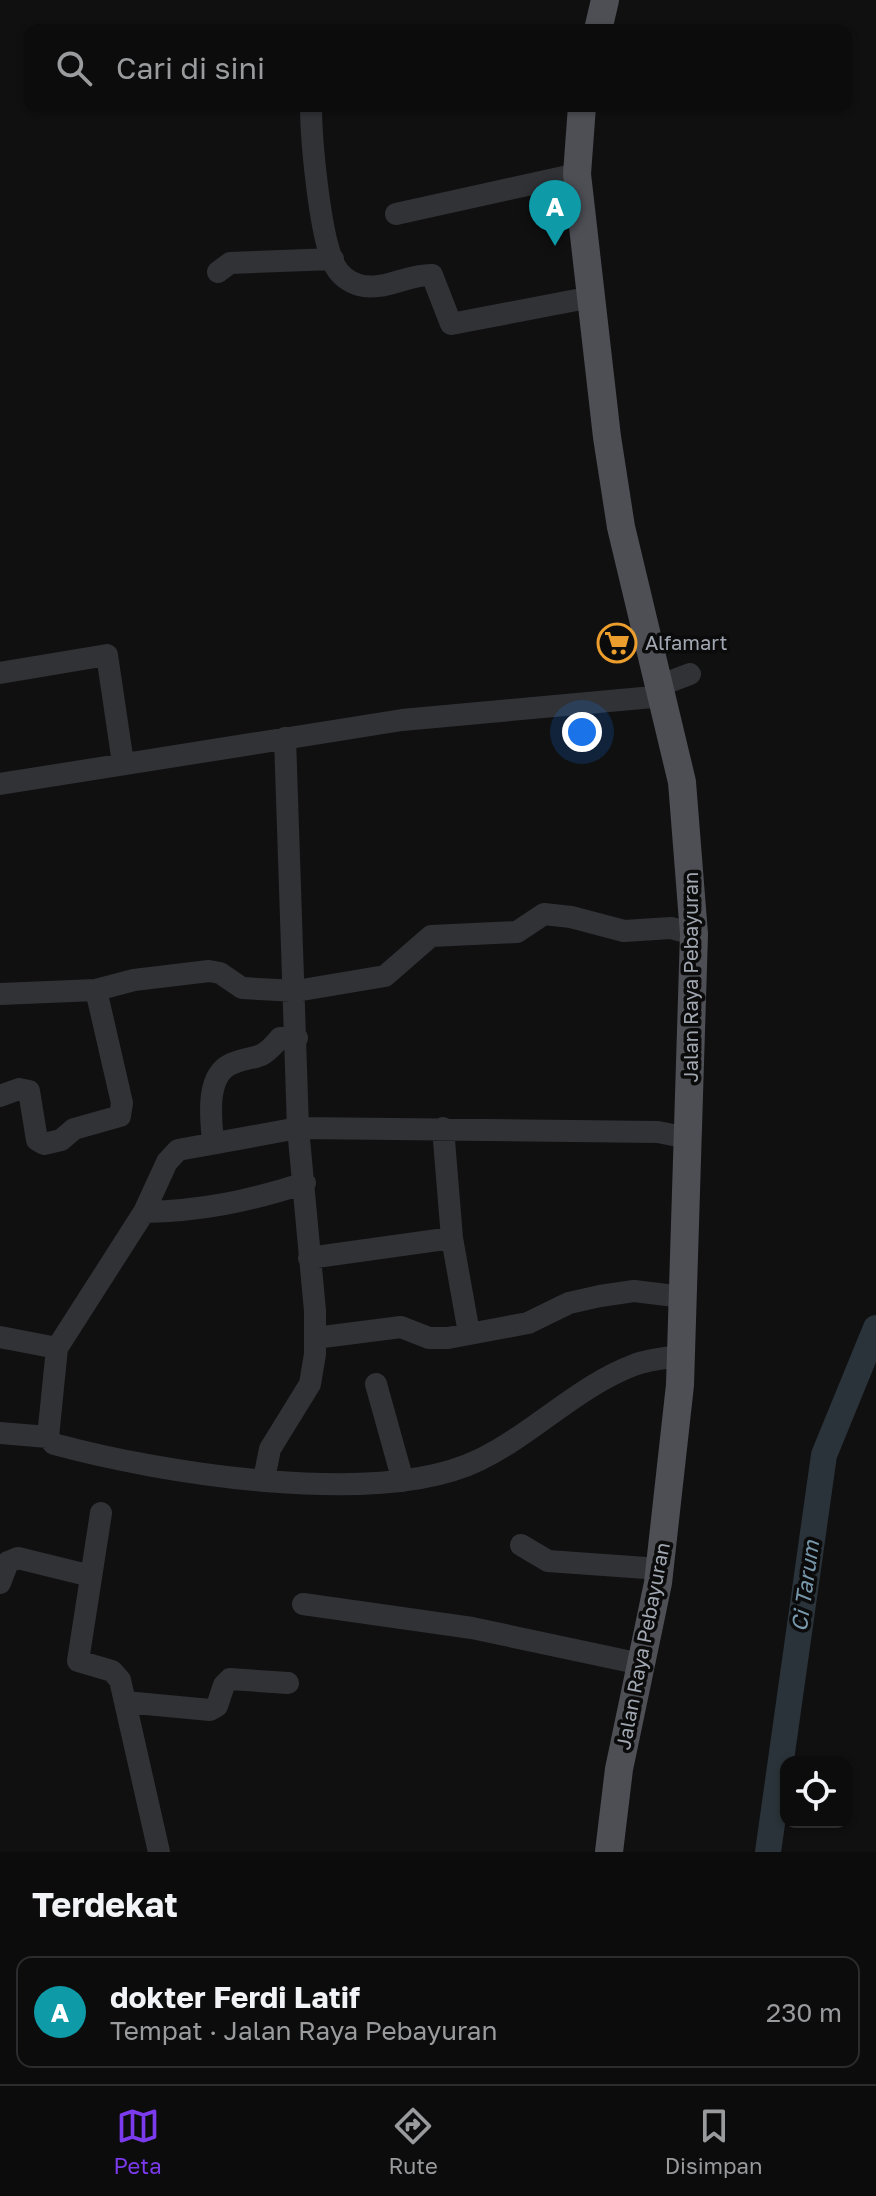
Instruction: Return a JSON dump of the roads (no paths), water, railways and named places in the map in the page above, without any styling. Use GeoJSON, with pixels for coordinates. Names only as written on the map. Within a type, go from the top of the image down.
{"type":"FeatureCollection","features":[{"type":"Feature","properties":{"kind":"main road"},"geometry":{"type":"LineString","coordinates":[[599,24],[605,0]]}},
{"type":"Feature","properties":{"kind":"main road","name":"Jalan Raya Pebayuran"},"geometry":{"type":"LineString","coordinates":[[582,112],[577,174],[621,527],[663,691],[688,825],[694,934],[682,1356],[660,1569],[619,1769],[609,1852]]}},
{"type":"Feature","properties":{"kind":"street"},"geometry":{"type":"LineString","coordinates":[[312,112],[333,259],[343,277],[358,285],[372,287],[432,275],[451,324],[592,297]]}},
{"type":"Feature","properties":{"kind":"street"},"geometry":{"type":"LineString","coordinates":[[396,214],[577,174]]}},
{"type":"Feature","properties":{"kind":"street"},"geometry":{"type":"LineString","coordinates":[[218,272],[230,263],[333,259]]}},
{"type":"Feature","properties":{"kind":"street"},"geometry":{"type":"LineString","coordinates":[[0,673],[107,655],[123,763]]}},
{"type":"Feature","properties":{"kind":"street"},"geometry":{"type":"LineString","coordinates":[[0,784],[402,720],[663,691],[690,674]]}},
{"type":"Feature","properties":{"kind":"street"},"geometry":{"type":"LineString","coordinates":[[264,1479],[270,1449],[310,1384],[315,1338],[305,1183],[298,1128],[296,991],[285,738]]}},
{"type":"Feature","properties":{"kind":"street"},"geometry":{"type":"LineString","coordinates":[[0,994],[96,990],[134,980],[209,971],[220,973],[242,988],[296,991],[385,976],[431,936],[517,932],[544,914],[624,931],[671,928],[694,934]]}},
{"type":"Feature","properties":{"kind":"street"},"geometry":{"type":"LineString","coordinates":[[0,1096],[19,1089],[29,1091],[37,1140],[44,1144],[61,1140],[74,1129],[120,1116],[122,1103],[96,990]]}},
{"type":"Feature","properties":{"kind":"street"},"geometry":{"type":"LineString","coordinates":[[213,1141],[212,1098],[223,1071],[235,1063],[263,1056],[280,1038],[297,1038]]}},
{"type":"Feature","properties":{"kind":"street"},"geometry":{"type":"LineString","coordinates":[[48,1437],[57,1348],[144,1212],[171,1156],[178,1150],[213,1141],[298,1128],[658,1132],[688,1138]]}},
{"type":"Feature","properties":{"kind":"street"},"geometry":{"type":"LineString","coordinates":[[443,1128],[452,1238],[469,1333]]}},
{"type":"Feature","properties":{"kind":"street"},"geometry":{"type":"LineString","coordinates":[[144,1212],[194,1211],[227,1206],[305,1183]]}},
{"type":"Feature","properties":{"kind":"street"},"geometry":{"type":"LineString","coordinates":[[309,1258],[452,1238]]}},
{"type":"Feature","properties":{"kind":"street"},"geometry":{"type":"LineString","coordinates":[[315,1338],[401,1327],[429,1338],[528,1323],[569,1303],[600,1296],[634,1291],[683,1297]]}},
{"type":"Feature","properties":{"kind":"street"},"geometry":{"type":"LineString","coordinates":[[0,1337],[57,1348]]}},
{"type":"Feature","properties":{"kind":"street"},"geometry":{"type":"LineString","coordinates":[[0,1433],[48,1437],[59,1446],[163,1467],[264,1479],[354,1485],[403,1481],[470,1464],[614,1374],[638,1363],[682,1356]]}},
{"type":"Feature","properties":{"kind":"street"},"geometry":{"type":"LineString","coordinates":[[376,1384],[403,1481]]}},
{"type":"Feature","properties":{"kind":"street"},"geometry":{"type":"LineString","coordinates":[[101,1513],[78,1661],[116,1673],[159,1852]]}},
{"type":"Feature","properties":{"kind":"street"},"geometry":{"type":"LineString","coordinates":[[521,1545],[548,1561],[660,1569]]}},
{"type":"Feature","properties":{"kind":"street"},"geometry":{"type":"LineString","coordinates":[[0,1583],[8,1562],[18,1558],[91,1576]]}},
{"type":"Feature","properties":{"kind":"street"},"geometry":{"type":"LineString","coordinates":[[303,1604],[472,1628],[641,1664]]}},
{"type":"Feature","properties":{"kind":"street"},"geometry":{"type":"LineString","coordinates":[[125,1702],[210,1710],[217,1706],[224,1685],[230,1679],[288,1683]]}},
{"type":"Feature","properties":{"kind":"waterway","name":"Ci Tarum"},"geometry":{"type":"LineString","coordinates":[[768,1852],[824,1455],[876,1328]]}},
{"type":"Feature","properties":{"kind":"place","name":"dokter Ferdi Latif"},"geometry":{"type":"Point","coordinates":[555,246]}},
{"type":"Feature","properties":{"kind":"place","name":"Alfamart"},"geometry":{"type":"Point","coordinates":[617,643]}}]}
